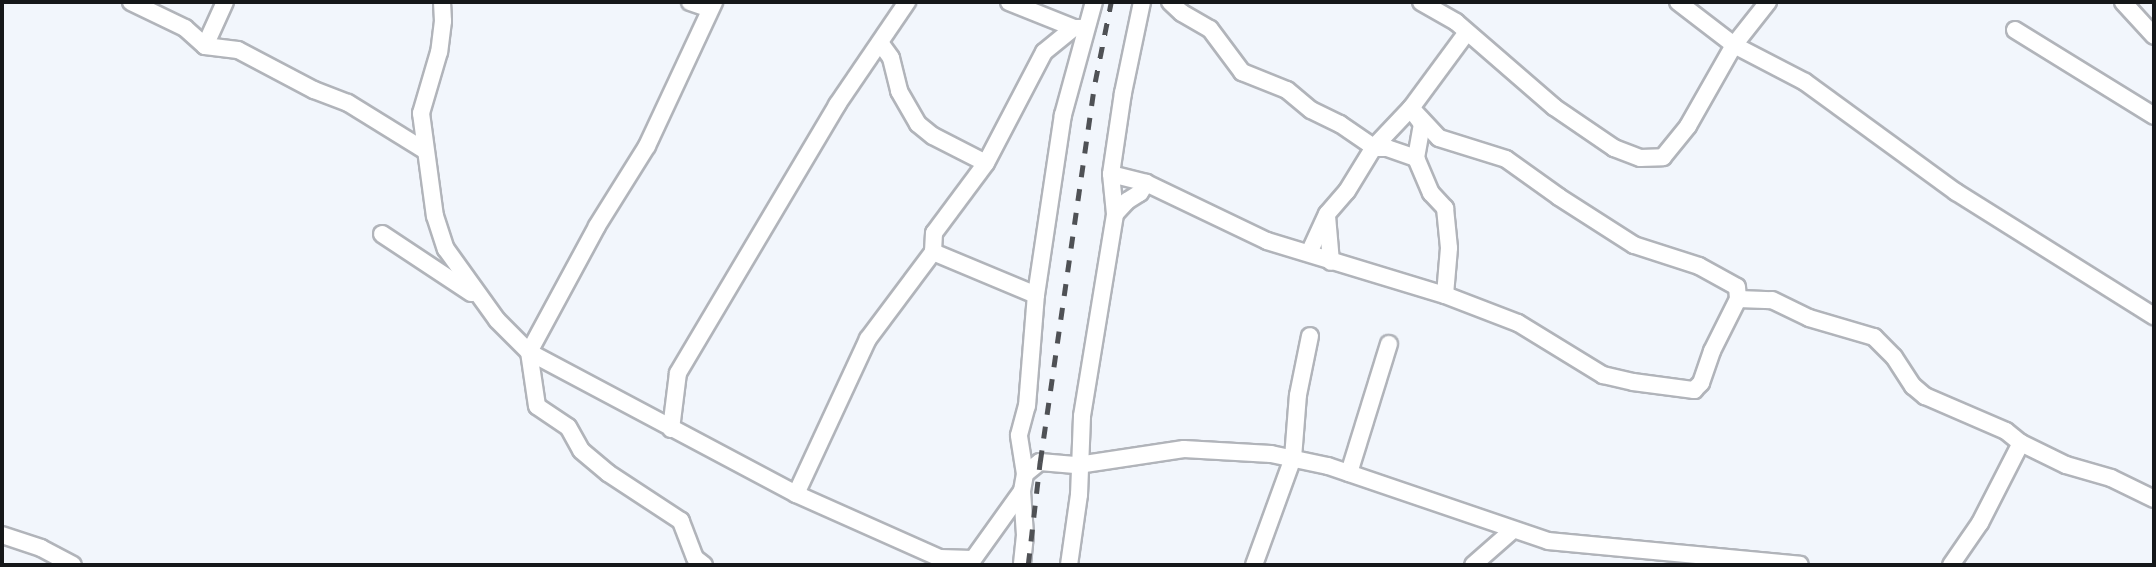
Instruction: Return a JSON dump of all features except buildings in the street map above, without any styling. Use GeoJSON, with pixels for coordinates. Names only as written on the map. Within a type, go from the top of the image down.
{"type":"FeatureCollection","features":[{"type":"Feature","properties":{"kind":"street"},"geometry":{"type":"LineString","coordinates":[[131,2],[185,28],[205,46],[238,50],[314,90],[348,103],[424,150]]}},
{"type":"Feature","properties":{"kind":"street"},"geometry":{"type":"LineString","coordinates":[[205,46],[225,2]]}},
{"type":"Feature","properties":{"kind":"street"},"geometry":{"type":"LineString","coordinates":[[442,2],[443,21],[439,52],[421,113],[435,216],[446,249],[482,300],[529,352],[796,494],[934,562],[970,562],[1022,491]]}},
{"type":"Feature","properties":{"kind":"street"},"geometry":{"type":"LineString","coordinates":[[690,2],[712,6],[647,146],[597,226],[529,352],[537,406],[568,426],[581,450],[608,473],[681,521],[697,563]]}},
{"type":"Feature","properties":{"kind":"street"},"geometry":{"type":"LineString","coordinates":[[671,429],[678,373],[837,105],[881,44],[907,2]]}},
{"type":"Feature","properties":{"kind":"street"},"geometry":{"type":"LineString","coordinates":[[1009,2],[1081,27]]}},
{"type":"Feature","properties":{"kind":"street"},"geometry":{"type":"LineString","coordinates":[[796,494],[868,339],[933,252],[934,233],[986,163],[1045,52],[1081,27],[1094,2]]}},
{"type":"Feature","properties":{"kind":"street"},"geometry":{"type":"LineString","coordinates":[[1069,565],[1079,495],[1078,465],[1093,342],[1115,214],[1111,174],[1123,93],[1142,2]]}},
{"type":"Feature","properties":{"kind":"street"},"geometry":{"type":"LineString","coordinates":[[1170,2],[1182,13],[1210,29],[1242,72],[1287,90],[1311,110],[1340,124],[1374,148],[1387,148],[1416,158]]}},
{"type":"Feature","properties":{"kind":"street"},"geometry":{"type":"LineString","coordinates":[[1422,2],[1467,32],[1554,107],[1614,148],[1640,158],[1663,157],[1688,126],[1734,45],[1768,2]]}},
{"type":"Feature","properties":{"kind":"street"},"geometry":{"type":"LineString","coordinates":[[1678,2],[1734,45],[1805,82],[1956,192],[2154,316]]}},
{"type":"Feature","properties":{"kind":"street"},"geometry":{"type":"LineString","coordinates":[[2123,2],[2154,36]]}},
{"type":"Feature","properties":{"kind":"street"},"geometry":{"type":"LineString","coordinates":[[1022,565],[1025,535],[1022,491],[1025,474],[1019,435],[1027,406],[1036,295],[1063,115],[1082,44],[1081,27]]}},
{"type":"Feature","properties":{"kind":"street"},"geometry":{"type":"LineString","coordinates":[[2015,30],[2154,116]]}},
{"type":"Feature","properties":{"kind":"street"},"geometry":{"type":"LineString","coordinates":[[1309,253],[1327,214],[1347,191],[1374,148],[1411,108],[1467,32]]}},
{"type":"Feature","properties":{"kind":"street"},"geometry":{"type":"LineString","coordinates":[[881,44],[891,58],[899,91],[918,124],[933,136],[986,163]]}},
{"type":"Feature","properties":{"kind":"street"},"geometry":{"type":"LineString","coordinates":[[1111,174],[1146,183],[1267,241],[1445,295],[1518,323],[1603,375],[1681,390],[1694,390],[1701,383],[1712,351],[1738,299],[1737,287],[1699,266],[1634,245],[1506,159],[1439,138],[1411,108]]}},
{"type":"Feature","properties":{"kind":"street"},"geometry":{"type":"LineString","coordinates":[[1411,108],[1422,124],[1416,158],[1431,193],[1445,208],[1449,248],[1445,295]]}},
{"type":"Feature","properties":{"kind":"street"},"geometry":{"type":"LineString","coordinates":[[1115,214],[1127,201],[1140,193],[1146,183]]}},
{"type":"Feature","properties":{"kind":"street"},"geometry":{"type":"LineString","coordinates":[[1327,214],[1331,262]]}},
{"type":"Feature","properties":{"kind":"street"},"geometry":{"type":"LineString","coordinates":[[382,234],[482,300]]}},
{"type":"Feature","properties":{"kind":"street"},"geometry":{"type":"LineString","coordinates":[[933,252],[1036,295]]}},
{"type":"Feature","properties":{"kind":"street"},"geometry":{"type":"LineString","coordinates":[[1738,299],[1772,300],[1809,318],[1874,337],[1894,357],[1913,386],[1925,396],[2006,431],[2021,443],[2066,465],[2111,478],[2154,499]]}},
{"type":"Feature","properties":{"kind":"street"},"geometry":{"type":"LineString","coordinates":[[1254,565],[1293,458],[1298,395],[1310,336]]}},
{"type":"Feature","properties":{"kind":"street"},"geometry":{"type":"LineString","coordinates":[[1349,473],[1389,344]]}},
{"type":"Feature","properties":{"kind":"street"},"geometry":{"type":"LineString","coordinates":[[1951,565],[1980,523],[2021,443]]}},
{"type":"Feature","properties":{"kind":"street"},"geometry":{"type":"LineString","coordinates":[[1025,474],[1040,462],[1078,465],[1184,449],[1293,458],[1349,473],[1548,541],[1680,560],[1800,565]]}},
{"type":"Feature","properties":{"kind":"street"},"geometry":{"type":"LineString","coordinates":[[1473,565],[1513,530]]}},
{"type":"Feature","properties":{"kind":"street"},"geometry":{"type":"LineString","coordinates":[[2,535],[41,548],[73,565]]}},
{"type":"Feature","properties":{"kind":"railway"},"geometry":{"type":"LineString","coordinates":[[1028,565],[1040,462],[1095,82],[1111,2]]}}]}
